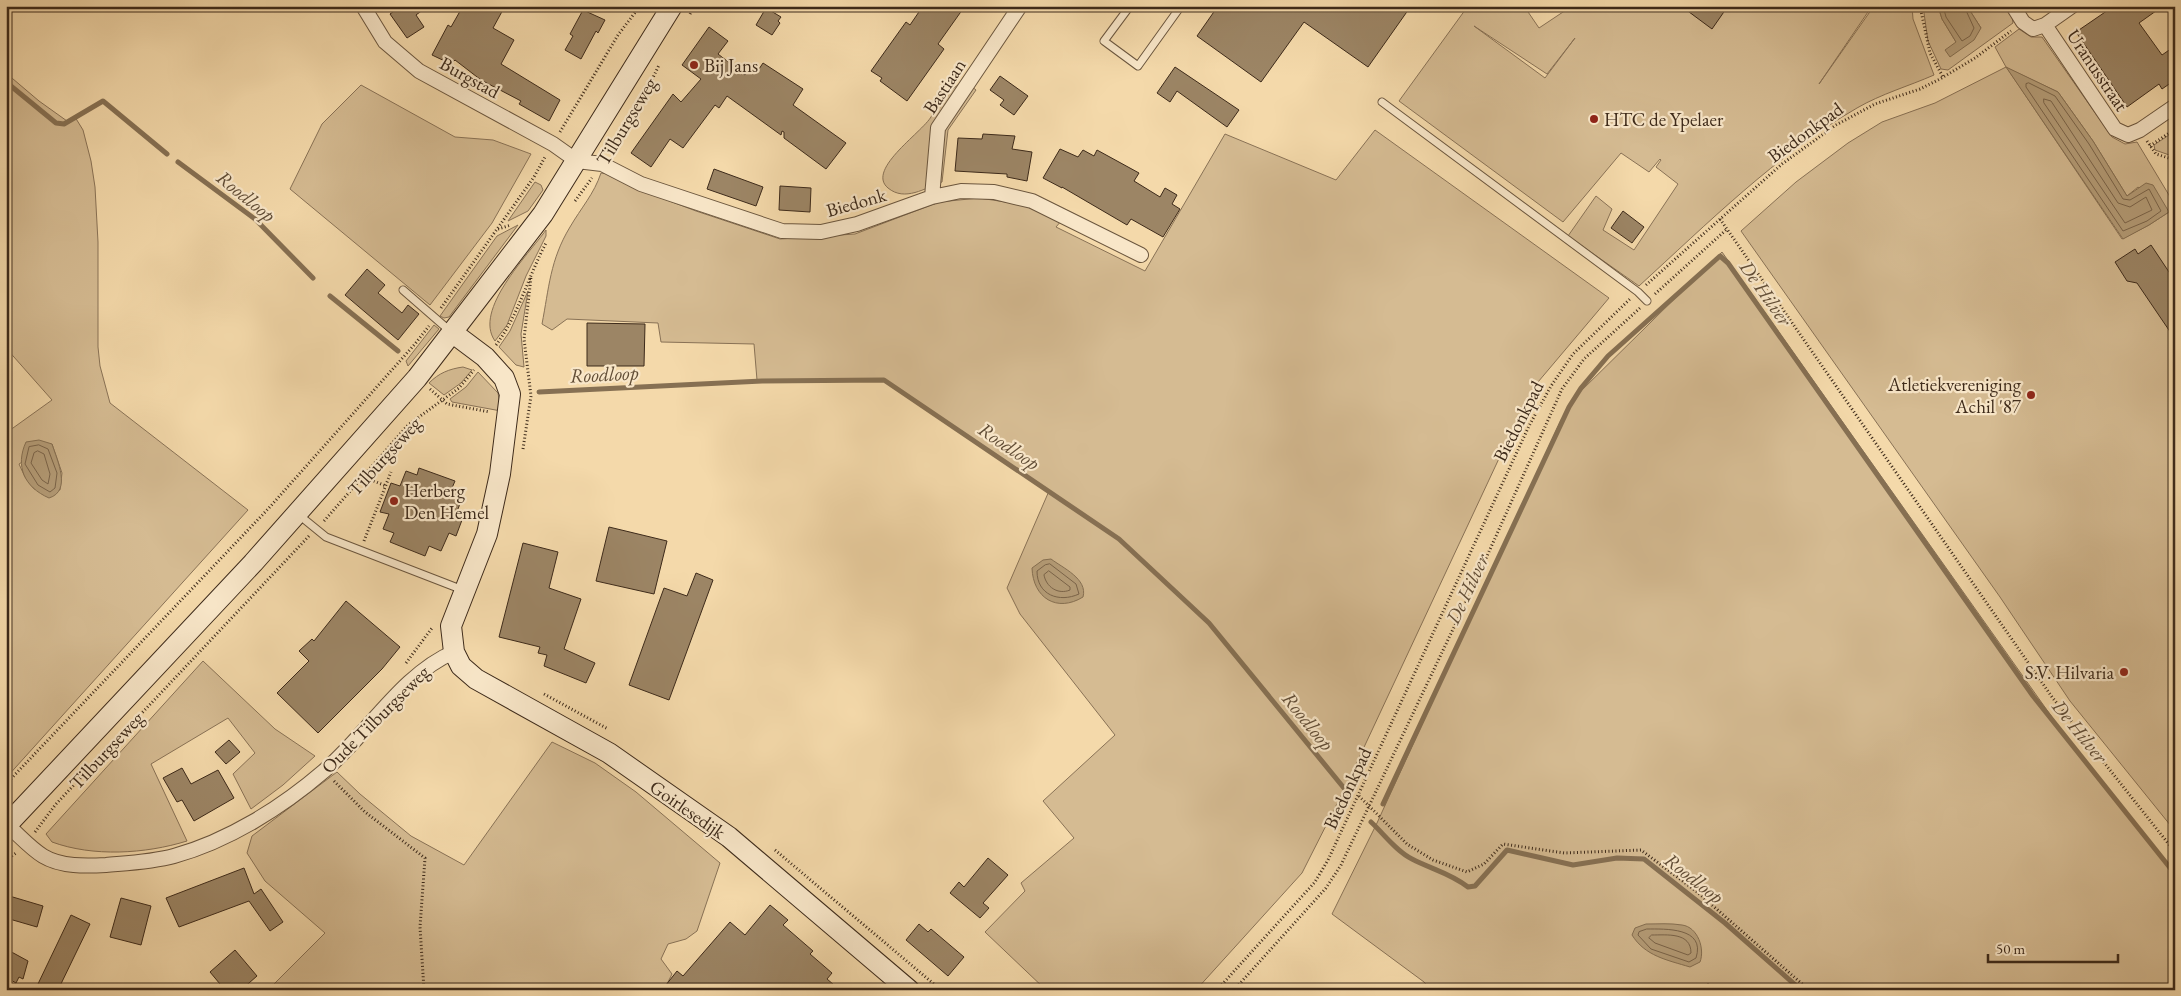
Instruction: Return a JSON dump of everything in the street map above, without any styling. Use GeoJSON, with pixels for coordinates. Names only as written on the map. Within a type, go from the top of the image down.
{"type":"FeatureCollection","features":[{"type":"Feature","properties":{"kind":"street","name":"Burgstad"},"geometry":{"type":"LineString","coordinates":[[363,6],[385,42],[419,71],[553,144],[577,161]]}},
{"type":"Feature","properties":{"kind":"street","name":"Tilburgseweg"},"geometry":{"type":"LineString","coordinates":[[7,825],[297,513],[417,378],[543,214],[672,6]]}},
{"type":"Feature","properties":{"kind":"street","name":"Bastiaan"},"geometry":{"type":"LineString","coordinates":[[932,197],[938,128],[1020,6]]}},
{"type":"Feature","properties":{"kind":"street"},"geometry":{"type":"LineString","coordinates":[[2013,6],[2023,22],[2033,28],[2045,25],[2072,6]]}},
{"type":"Feature","properties":{"kind":"street","name":"Uranusstraat"},"geometry":{"type":"LineString","coordinates":[[2045,25],[2115,130],[2128,135],[2140,130],[2175,106]]}},
{"type":"Feature","properties":{"kind":"street","name":"Biedonk"},"geometry":{"type":"LineString","coordinates":[[577,161],[602,164],[641,184],[782,231],[802,233],[821,232],[857,224],[932,197],[962,191],[994,192],[1032,201],[1142,255]]}},
{"type":"Feature","properties":{"kind":"street"},"geometry":{"type":"LineString","coordinates":[[452,333],[485,357],[504,378],[510,394],[509,415],[487,534],[451,626],[454,652]]}},
{"type":"Feature","properties":{"kind":"street","name":"Oude Tilburgseweg"},"geometry":{"type":"LineString","coordinates":[[7,825],[44,856],[83,866],[142,862],[173,856],[205,845],[264,814],[324,771],[366,730],[409,682],[437,659],[454,652]]}},
{"type":"Feature","properties":{"kind":"street","name":"Goirlesedijk"},"geometry":{"type":"LineString","coordinates":[[454,652],[461,666],[476,679],[609,753],[728,837],[909,990]]}},
{"type":"Feature","properties":{"kind":"lane"},"geometry":{"type":"LineString","coordinates":[[1130,6],[1104,42],[1138,66],[1181,6]]}},
{"type":"Feature","properties":{"kind":"lane"},"geometry":{"type":"LineString","coordinates":[[1382,102],[1638,292],[1647,301]]}},
{"type":"Feature","properties":{"kind":"lane"},"geometry":{"type":"LineString","coordinates":[[403,290],[452,333]]}},
{"type":"Feature","properties":{"kind":"lane"},"geometry":{"type":"LineString","coordinates":[[297,513],[326,537],[465,591]]}},
{"type":"Feature","properties":{"kind":"path"},"geometry":{"type":"LineString","coordinates":[[6,784],[268,509],[415,344],[534,177],[618,35],[640,6]]}},
{"type":"Feature","properties":{"kind":"path"},"geometry":{"type":"LineString","coordinates":[[685,22],[694,6]]}},
{"type":"Feature","properties":{"kind":"path"},"geometry":{"type":"LineString","coordinates":[[1920,6],[1930,53],[1943,77]]}},
{"type":"Feature","properties":{"kind":"path","name":"Biedonkpad"},"geometry":{"type":"LineString","coordinates":[[1217,990],[1315,882],[1328,860],[1513,461],[1550,386],[1573,354],[1638,292],[1782,164],[1854,113],[1920,88],[1943,77],[1975,58],[2023,22]]}},
{"type":"Feature","properties":{"kind":"path","name":"Tilburgseweg"},"geometry":{"type":"LineString","coordinates":[[573,204],[614,149],[638,109],[660,63]]}},
{"type":"Feature","properties":{"kind":"path"},"geometry":{"type":"LineString","coordinates":[[2150,146],[2175,129]]}},
{"type":"Feature","properties":{"kind":"path"},"geometry":{"type":"LineString","coordinates":[[2140,130],[2156,154],[2175,160]]}},
{"type":"Feature","properties":{"kind":"path"},"geometry":{"type":"LineString","coordinates":[[1720,219],[2052,698],[2175,852]]}},
{"type":"Feature","properties":{"kind":"path","name":"Biedonkpad"},"geometry":{"type":"LineString","coordinates":[[1234,990],[1326,888],[1341,865],[1474,586],[1562,389],[1584,359],[1727,228]]}},
{"type":"Feature","properties":{"kind":"path","name":"Tilburgseweg"},"geometry":{"type":"LineString","coordinates":[[6,860],[27,842],[56,804],[364,477],[408,424],[459,388],[512,322],[531,272],[549,236]]}},
{"type":"Feature","properties":{"kind":"path"},"geometry":{"type":"LineString","coordinates":[[442,400],[447,404],[529,418]]}},
{"type":"Feature","properties":{"kind":"path"},"geometry":{"type":"LineString","coordinates":[[360,550],[391,472]]}},
{"type":"Feature","properties":{"kind":"path"},"geometry":{"type":"LineString","coordinates":[[364,477],[386,486]]}},
{"type":"Feature","properties":{"kind":"path"},"geometry":{"type":"LineString","coordinates":[[409,682],[402,671],[434,627]]}},
{"type":"Feature","properties":{"kind":"path"},"geometry":{"type":"LineString","coordinates":[[324,771],[365,812],[425,858],[420,927],[424,990]]}},
{"type":"Feature","properties":{"kind":"path"},"geometry":{"type":"LineString","coordinates":[[1359,796],[1407,844],[1434,860],[1467,872],[1484,864],[1503,844],[1564,853],[1641,850],[1696,891],[1809,990]]}},
{"type":"Feature","properties":{"kind":"shaded area","name":"HTC de Ypelaer"},"geometry":{"type":"Polygon","coordinates":[[[1468,6],[1524,6],[1539,28],[1572,6],[1872,6],[1819,84],[1874,6],[1912,6],[1913,19],[1934,75],[1866,103],[1798,147],[1717,214],[1639,286],[1568,236],[1596,196],[1612,209],[1603,230],[1634,250],[1678,184],[1656,167],[1660,159],[1649,172],[1621,153],[1563,222],[1399,101],[1468,6]],[[1474,26],[1545,78],[1575,38],[1547,74],[1474,26]]]}},
{"type":"Feature","properties":{"kind":"shaded area"},"geometry":{"type":"Polygon","coordinates":[[[1923,6],[1938,6],[1942,19],[1956,42],[1981,28],[1967,6],[2005,6],[2012,16],[2013,23],[1948,70],[1941,69],[1928,41],[1923,6]]]}},
{"type":"Feature","properties":{"kind":"shaded area","name":"Atletiekvereniging Achil '87"},"geometry":{"type":"Polygon","coordinates":[[[2019,29],[2031,37],[2042,37],[2112,137],[2125,144],[2137,142],[2175,205],[2175,831],[2070,701],[2000,597],[1741,231],[1796,182],[1848,143],[1882,122],[1935,103],[2006,67],[1995,47],[2019,29]],[[2007,68],[2122,239],[2169,212],[2138,187],[2127,196],[2093,141],[2058,92],[2007,68]]]}},
{"type":"Feature","properties":{"kind":"shaded area"},"geometry":{"type":"Polygon","coordinates":[[[6,73],[39,101],[67,121],[75,117],[83,130],[95,187],[98,242],[98,347],[100,366],[110,403],[248,510],[6,778],[6,433],[52,400],[6,348],[6,73]],[[52,444],[19,464],[25,477],[34,489],[60,490],[62,473],[52,444]]]}},
{"type":"Feature","properties":{"kind":"shaded area"},"geometry":{"type":"Polygon","coordinates":[[[964,80],[976,90],[948,130],[942,182],[908,194],[901,194],[888,188],[883,180],[884,171],[890,161],[927,122],[932,115],[934,104],[964,80]]]}},
{"type":"Feature","properties":{"kind":"shaded area"},"geometry":{"type":"Polygon","coordinates":[[[361,85],[455,137],[493,140],[531,154],[492,223],[430,305],[290,189],[322,124],[361,85]]]}},
{"type":"Feature","properties":{"kind":"shaded area"},"geometry":{"type":"Polygon","coordinates":[[[1375,130],[1609,298],[1538,382],[1510,435],[1344,790],[1302,873],[1196,990],[1046,990],[985,932],[1025,891],[1021,883],[1074,838],[1043,801],[1115,735],[1020,614],[1007,588],[1049,491],[884,379],[757,380],[754,344],[661,342],[658,323],[567,319],[552,330],[542,324],[551,274],[558,251],[570,227],[595,188],[601,173],[610,174],[638,189],[696,211],[780,239],[855,234],[939,202],[979,198],[1019,204],[1062,220],[1056,227],[1145,271],[1225,134],[1336,180],[1375,130]]]}},
{"type":"Feature","properties":{"kind":"shaded area"},"geometry":{"type":"Polygon","coordinates":[[[2175,131],[2175,157],[2155,150],[2154,145],[2175,131]]]}},
{"type":"Feature","properties":{"kind":"shaded area"},"geometry":{"type":"Polygon","coordinates":[[[535,182],[541,185],[543,190],[528,211],[508,221],[535,182]]]}},
{"type":"Feature","properties":{"kind":"shaded area"},"geometry":{"type":"Polygon","coordinates":[[[518,225],[449,317],[444,318],[440,316],[497,236],[518,225]]]}},
{"type":"Feature","properties":{"kind":"shaded area"},"geometry":{"type":"Polygon","coordinates":[[[546,230],[546,236],[526,276],[507,325],[495,341],[490,328],[491,314],[497,299],[516,268],[546,230]]]}},
{"type":"Feature","properties":{"kind":"shaded area"},"geometry":{"type":"Polygon","coordinates":[[[1722,252],[2076,751],[2175,876],[2175,990],[1715,990],[1708,983],[1701,990],[1431,990],[1424,982],[1332,914],[1377,823],[1561,420],[1578,394],[1722,252]]]}},
{"type":"Feature","properties":{"kind":"shaded area"},"geometry":{"type":"Polygon","coordinates":[[[528,291],[521,334],[524,367],[516,365],[499,347],[510,331],[528,291]]]}},
{"type":"Feature","properties":{"kind":"shaded area"},"geometry":{"type":"Polygon","coordinates":[[[434,325],[439,329],[408,366],[406,361],[434,325]]]}},
{"type":"Feature","properties":{"kind":"shaded area"},"geometry":{"type":"Polygon","coordinates":[[[463,367],[472,370],[461,383],[444,395],[429,383],[444,372],[463,367]]]}},
{"type":"Feature","properties":{"kind":"shaded area"},"geometry":{"type":"Polygon","coordinates":[[[478,372],[498,393],[501,411],[452,402],[450,399],[466,387],[478,372]]]}},
{"type":"Feature","properties":{"kind":"shaded area"},"geometry":{"type":"Polygon","coordinates":[[[203,661],[275,729],[315,756],[283,785],[251,809],[233,774],[255,753],[228,718],[151,764],[187,841],[154,849],[119,852],[84,850],[52,842],[46,834],[203,661]]]}},
{"type":"Feature","properties":{"kind":"shaded area"},"geometry":{"type":"Polygon","coordinates":[[[552,742],[595,763],[636,792],[720,863],[697,931],[686,939],[668,944],[661,959],[672,974],[664,990],[273,990],[271,987],[325,933],[265,881],[247,853],[252,836],[337,772],[360,794],[411,836],[464,865],[552,742]]]}},
{"type":"Feature","properties":{"kind":"water"},"geometry":{"type":"Polygon","coordinates":[[[1938,6],[1967,6],[1981,28],[1974,40],[1950,57],[1945,50],[1956,42],[1942,19],[1938,6]]]}},
{"type":"Feature","properties":{"kind":"water"},"geometry":{"type":"Polygon","coordinates":[[[2006,67],[2058,92],[2093,141],[2127,196],[2146,183],[2153,185],[2169,212],[2123,239],[2006,67]]]}},
{"type":"Feature","properties":{"kind":"water"},"geometry":{"type":"Polygon","coordinates":[[[39,440],[52,444],[61,474],[60,489],[49,498],[33,488],[24,475],[22,467],[21,459],[26,442],[39,440]]]}},
{"type":"Feature","properties":{"kind":"water"},"geometry":{"type":"Polygon","coordinates":[[[1051,559],[1078,579],[1084,591],[1083,597],[1073,602],[1056,603],[1042,595],[1033,579],[1032,568],[1043,560],[1051,559]]]}},
{"type":"Feature","properties":{"kind":"water"},"geometry":{"type":"Polygon","coordinates":[[[1646,924],[1678,924],[1688,927],[1699,939],[1702,951],[1700,962],[1690,967],[1650,953],[1632,935],[1635,928],[1646,924]]]}},
{"type":"Feature","properties":{"kind":"building"},"geometry":{"type":"Polygon","coordinates":[[[401,6],[428,6],[416,15],[424,27],[407,38],[390,14],[401,6]]]}},
{"type":"Feature","properties":{"kind":"building"},"geometry":{"type":"Polygon","coordinates":[[[463,6],[505,6],[493,28],[514,40],[501,64],[560,100],[549,121],[519,104],[521,101],[481,80],[455,60],[451,64],[432,55],[448,25],[451,27],[463,6]]]}},
{"type":"Feature","properties":{"kind":"building"},"geometry":{"type":"Polygon","coordinates":[[[923,6],[965,6],[938,44],[944,49],[907,101],[880,81],[882,78],[871,71],[906,22],[910,25],[923,6]]]}},
{"type":"Feature","properties":{"kind":"building"},"geometry":{"type":"Polygon","coordinates":[[[1218,6],[1411,6],[1368,67],[1304,22],[1261,82],[1197,36],[1218,6]]]}},
{"type":"Feature","properties":{"kind":"building"},"geometry":{"type":"Polygon","coordinates":[[[1681,6],[1728,6],[1712,29],[1681,6]]]}},
{"type":"Feature","properties":{"kind":"building"},"geometry":{"type":"Polygon","coordinates":[[[2114,6],[2163,6],[2139,23],[2162,55],[2175,46],[2175,80],[2162,89],[2159,84],[2127,107],[2076,32],[2114,6]]]}},
{"type":"Feature","properties":{"kind":"building"},"geometry":{"type":"Polygon","coordinates":[[[766,8],[781,17],[778,21],[780,23],[772,35],[756,25],[766,8]]]}},
{"type":"Feature","properties":{"kind":"building"},"geometry":{"type":"Polygon","coordinates":[[[583,10],[605,20],[598,33],[596,31],[581,59],[565,50],[573,36],[570,34],[583,10]]]}},
{"type":"Feature","properties":{"kind":"building"},"geometry":{"type":"Polygon","coordinates":[[[709,27],[728,41],[718,54],[745,75],[751,64],[759,69],[763,63],[803,89],[793,105],[846,143],[826,169],[784,138],[784,132],[782,131],[781,135],[727,96],[719,108],[715,105],[683,148],[670,139],[651,167],[631,153],[673,94],[681,102],[701,79],[682,65],[709,27]]]}},
{"type":"Feature","properties":{"kind":"building"},"geometry":{"type":"Polygon","coordinates":[[[1175,67],[1239,110],[1227,127],[1177,91],[1170,102],[1157,93],[1175,67]]]}},
{"type":"Feature","properties":{"kind":"building"},"geometry":{"type":"Polygon","coordinates":[[[1000,76],[1028,96],[1014,115],[1000,105],[1004,100],[990,90],[1000,76]]]}},
{"type":"Feature","properties":{"kind":"building"},"geometry":{"type":"Polygon","coordinates":[[[983,134],[1015,136],[1012,149],[1032,152],[1027,181],[1007,177],[1007,174],[955,171],[958,138],[982,139],[983,134]]]}},
{"type":"Feature","properties":{"kind":"building"},"geometry":{"type":"Polygon","coordinates":[[[1060,149],[1078,157],[1083,150],[1094,156],[1097,150],[1139,173],[1134,181],[1160,197],[1165,188],[1177,195],[1172,204],[1180,209],[1163,237],[1131,219],[1127,225],[1043,178],[1060,149]]]}},
{"type":"Feature","properties":{"kind":"building"},"geometry":{"type":"Polygon","coordinates":[[[714,169],[763,187],[756,206],[707,189],[714,169]]]}},
{"type":"Feature","properties":{"kind":"building"},"geometry":{"type":"Polygon","coordinates":[[[780,186],[811,188],[810,212],[779,210],[780,186]]]}},
{"type":"Feature","properties":{"kind":"building"},"geometry":{"type":"Polygon","coordinates":[[[1623,211],[1644,227],[1632,243],[1611,228],[1623,211]]]}},
{"type":"Feature","properties":{"kind":"building"},"geometry":{"type":"Polygon","coordinates":[[[2151,245],[2175,281],[2175,339],[2137,283],[2127,281],[2115,262],[2135,249],[2138,254],[2151,245]]]}},
{"type":"Feature","properties":{"kind":"building"},"geometry":{"type":"Polygon","coordinates":[[[367,269],[385,285],[378,293],[402,313],[408,305],[419,314],[398,340],[345,295],[367,269]]]}},
{"type":"Feature","properties":{"kind":"building"},"geometry":{"type":"Polygon","coordinates":[[[587,323],[645,324],[644,366],[587,366],[587,323]]]}},
{"type":"Feature","properties":{"kind":"building"},"geometry":{"type":"Polygon","coordinates":[[[419,468],[455,481],[452,488],[464,493],[458,509],[465,512],[456,536],[449,533],[441,551],[429,546],[425,556],[390,542],[394,533],[383,529],[389,514],[380,512],[391,483],[400,486],[406,471],[417,475],[419,468]]]}},
{"type":"Feature","properties":{"kind":"building"},"geometry":{"type":"Polygon","coordinates":[[[609,527],[667,541],[654,594],[596,581],[609,527]]]}},
{"type":"Feature","properties":{"kind":"building"},"geometry":{"type":"Polygon","coordinates":[[[523,543],[558,552],[549,588],[581,599],[564,649],[595,663],[586,683],[544,666],[547,655],[538,653],[540,647],[499,637],[523,543]]]}},
{"type":"Feature","properties":{"kind":"building"},"geometry":{"type":"Polygon","coordinates":[[[696,573],[713,580],[669,700],[629,685],[664,588],[687,596],[696,573]]]}},
{"type":"Feature","properties":{"kind":"building"},"geometry":{"type":"Polygon","coordinates":[[[346,601],[400,647],[382,669],[318,733],[277,693],[309,661],[299,651],[312,639],[314,641],[346,601]]]}},
{"type":"Feature","properties":{"kind":"building"},"geometry":{"type":"Polygon","coordinates":[[[229,740],[240,752],[226,764],[215,752],[229,740]]]}},
{"type":"Feature","properties":{"kind":"building"},"geometry":{"type":"Polygon","coordinates":[[[182,768],[191,784],[218,770],[234,798],[194,821],[182,800],[177,802],[163,778],[182,768]]]}},
{"type":"Feature","properties":{"kind":"building"},"geometry":{"type":"Polygon","coordinates":[[[988,858],[1008,875],[983,903],[989,908],[980,918],[950,893],[959,882],[964,887],[988,858]]]}},
{"type":"Feature","properties":{"kind":"building"},"geometry":{"type":"Polygon","coordinates":[[[244,868],[254,894],[261,889],[283,922],[270,931],[249,901],[179,927],[166,898],[244,868]]]}},
{"type":"Feature","properties":{"kind":"building"},"geometry":{"type":"Polygon","coordinates":[[[6,895],[43,906],[37,927],[6,918],[6,895]]]}},
{"type":"Feature","properties":{"kind":"building"},"geometry":{"type":"Polygon","coordinates":[[[121,898],[151,906],[141,945],[110,937],[121,898]]]}},
{"type":"Feature","properties":{"kind":"building"},"geometry":{"type":"Polygon","coordinates":[[[770,905],[788,920],[783,925],[813,951],[810,954],[832,973],[827,979],[840,990],[662,990],[677,971],[683,976],[730,922],[745,935],[770,905]]]}},
{"type":"Feature","properties":{"kind":"building"},"geometry":{"type":"Polygon","coordinates":[[[71,915],[90,924],[58,990],[44,990],[37,986],[71,915]]]}},
{"type":"Feature","properties":{"kind":"building"},"geometry":{"type":"Polygon","coordinates":[[[919,924],[928,932],[931,929],[964,957],[948,976],[906,940],[919,924]]]}},
{"type":"Feature","properties":{"kind":"building"},"geometry":{"type":"Polygon","coordinates":[[[6,949],[28,961],[23,979],[19,977],[16,983],[6,977],[6,949]]]}},
{"type":"Feature","properties":{"kind":"building"},"geometry":{"type":"Polygon","coordinates":[[[235,950],[257,976],[241,990],[225,990],[210,972],[235,950]]]}},
{"type":"Feature","properties":{"kind":"waterway","name":"Roodloop"},"geometry":{"type":"LineString","coordinates":[[6,82],[56,123],[64,124],[103,101],[167,154]]}},
{"type":"Feature","properties":{"kind":"waterway","name":"Roodloop"},"geometry":{"type":"LineString","coordinates":[[178,162],[255,219],[313,278]]}},
{"type":"Feature","properties":{"kind":"waterway","name":"De Hilver"},"geometry":{"type":"LineString","coordinates":[[1383,804],[1569,407],[1581,388],[1608,356],[1720,256],[1728,263],[2033,696],[2175,874]]}},
{"type":"Feature","properties":{"kind":"waterway","name":"Roodloop"},"geometry":{"type":"LineString","coordinates":[[330,296],[398,351]]}},
{"type":"Feature","properties":{"kind":"waterway","name":"Roodloop"},"geometry":{"type":"LineString","coordinates":[[539,392],[762,381],[884,380],[1119,539],[1209,623],[1348,793]]}},
{"type":"Feature","properties":{"kind":"waterway","name":"Roodloop"},"geometry":{"type":"LineString","coordinates":[[1371,822],[1406,856],[1454,878],[1468,887],[1475,886],[1507,850],[1573,865],[1617,858],[1644,859],[1725,923],[1801,990]]}},
{"type":"Feature","properties":{"kind":"place","name":"Bij Jans"},"geometry":{"type":"Point","coordinates":[694,65]}},
{"type":"Feature","properties":{"kind":"place","name":"HTC de Ypelaer"},"geometry":{"type":"Point","coordinates":[1594,119]}},
{"type":"Feature","properties":{"kind":"place","name":"Atletiekvereniging Achil '87"},"geometry":{"type":"Point","coordinates":[2031,395]}},
{"type":"Feature","properties":{"kind":"place","name":"Herberg Den Hemel"},"geometry":{"type":"Point","coordinates":[394,501]}},
{"type":"Feature","properties":{"kind":"place","name":"S.V. Hilvaria"},"geometry":{"type":"Point","coordinates":[2124,672]}}]}
